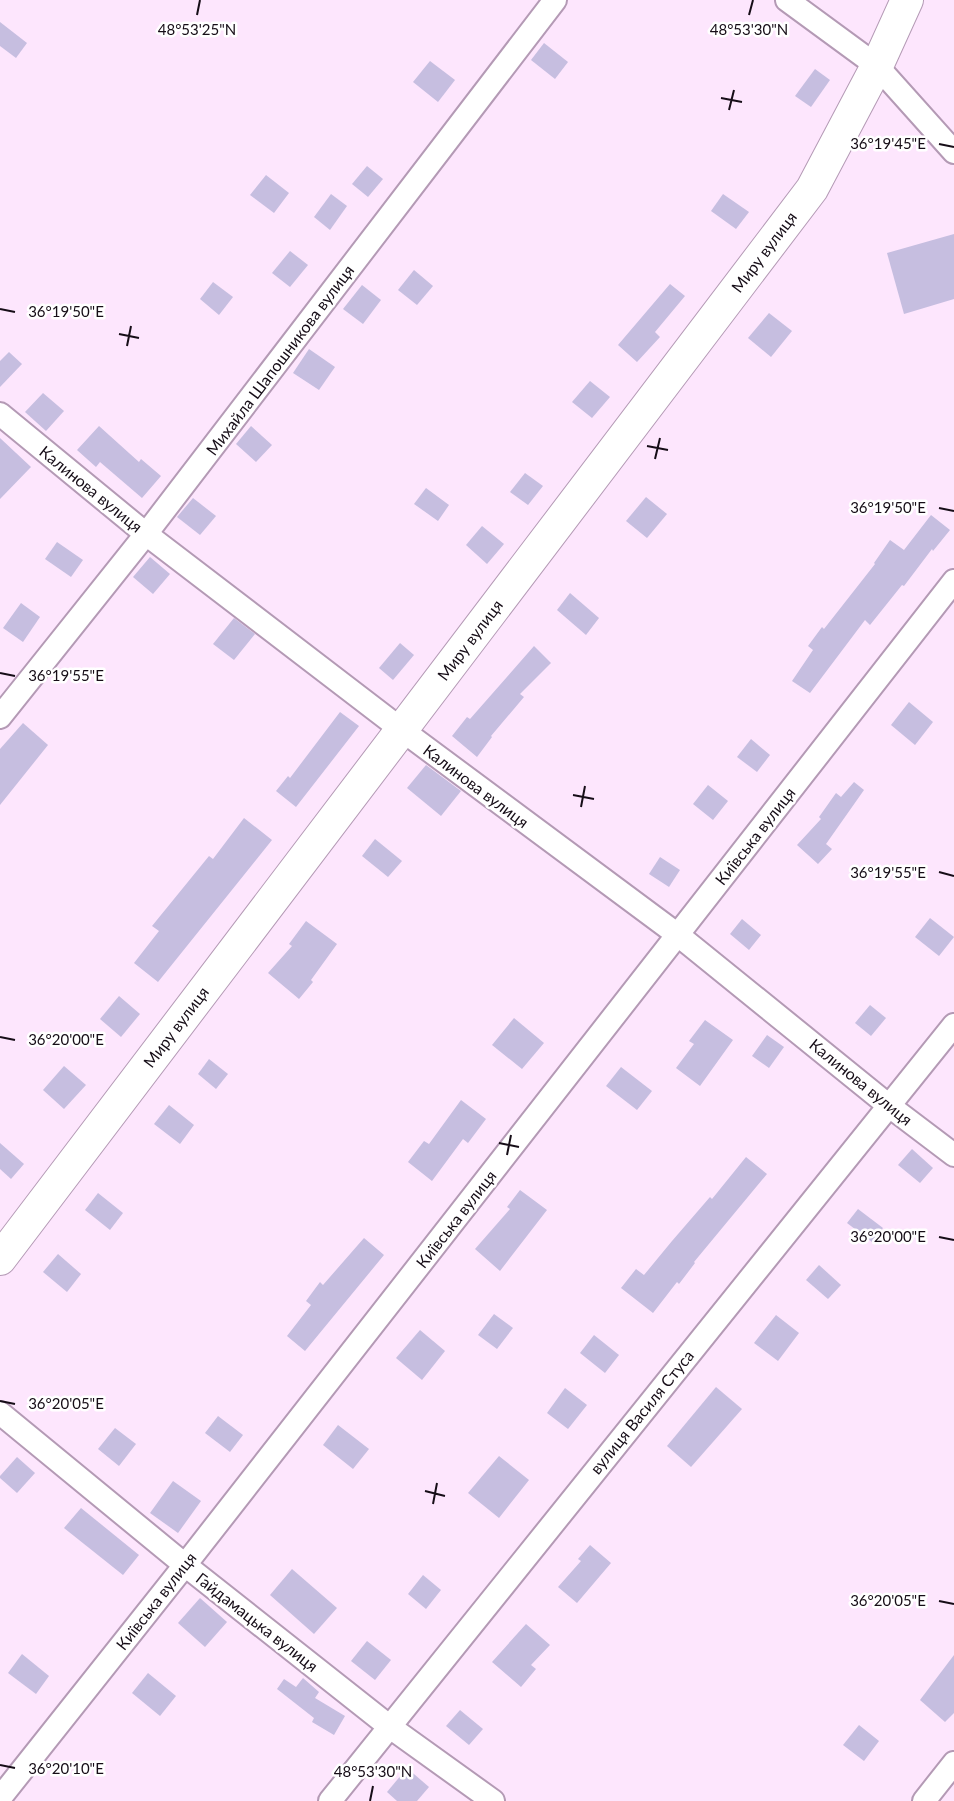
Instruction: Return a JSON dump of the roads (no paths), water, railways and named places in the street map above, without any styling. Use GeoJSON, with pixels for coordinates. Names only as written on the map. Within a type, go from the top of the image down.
{"type":"FeatureCollection","features":[{"type":"Feature","properties":{"kind":"main road","name":"Миру вулиця"},"geometry":{"type":"LineString","coordinates":[[0,1259],[812,189],[877,66],[907,0]]}},
{"type":"Feature","properties":{"kind":"street","name":"Михайла Шапошникова вулиця"},"geometry":{"type":"LineString","coordinates":[[0,717],[146,534],[555,0]]}},
{"type":"Feature","properties":{"kind":"street"},"geometry":{"type":"LineString","coordinates":[[788,0],[877,66],[954,152]]}},
{"type":"Feature","properties":{"kind":"street","name":"Калинова вулиця"},"geometry":{"type":"LineString","coordinates":[[0,414],[146,534],[402,730],[678,935],[888,1105],[954,1155]]}},
{"type":"Feature","properties":{"kind":"street","name":"Київська вулиця"},"geometry":{"type":"LineString","coordinates":[[0,1798],[185,1565],[954,581]]}},
{"type":"Feature","properties":{"kind":"street","name":"вулиця Василя Стуса"},"geometry":{"type":"LineString","coordinates":[[330,1801],[954,1025]]}},
{"type":"Feature","properties":{"kind":"street","name":"Гайдамацька вулиця"},"geometry":{"type":"LineString","coordinates":[[0,1413],[185,1565],[390,1727],[493,1801]]}},
{"type":"Feature","properties":{"kind":"street"},"geometry":{"type":"LineString","coordinates":[[924,1801],[954,1764]]}}]}
